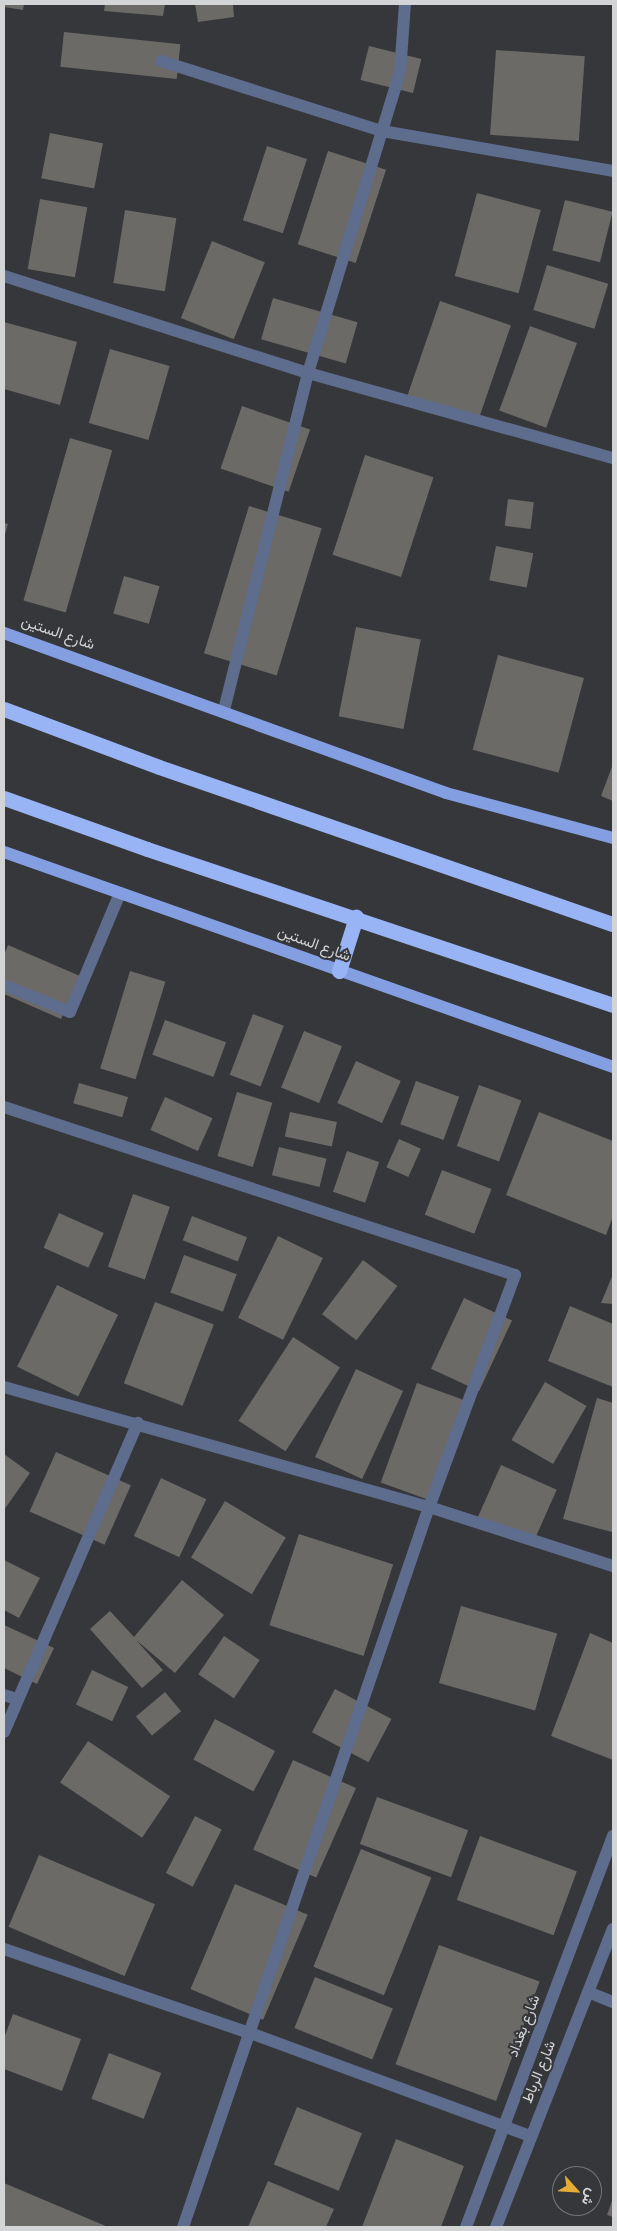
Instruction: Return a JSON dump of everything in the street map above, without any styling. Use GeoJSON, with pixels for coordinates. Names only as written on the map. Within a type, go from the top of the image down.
{"type":"FeatureCollection","features":[{"type":"Feature","properties":{"kind":"highway"},"geometry":{"type":"LineString","coordinates":[[4,709],[159,768],[613,924]]}},
{"type":"Feature","properties":{"kind":"highway"},"geometry":{"type":"LineString","coordinates":[[4,798],[147,849],[356,916],[613,1005]]}},
{"type":"Feature","properties":{"kind":"highway"},"geometry":{"type":"LineString","coordinates":[[339,972],[356,916]]}},
{"type":"Feature","properties":{"kind":"main road","name":"شارع الستين"},"geometry":{"type":"LineString","coordinates":[[4,633],[224,710],[446,793],[613,838]]}},
{"type":"Feature","properties":{"kind":"main road","name":"شارع الستين"},"geometry":{"type":"LineString","coordinates":[[4,852],[339,972],[613,1067]]}},
{"type":"Feature","properties":{"kind":"street"},"geometry":{"type":"LineString","coordinates":[[224,710],[308,373],[400,73],[406,4]]}},
{"type":"Feature","properties":{"kind":"street"},"geometry":{"type":"LineString","coordinates":[[161,61],[382,132],[613,171]]}},
{"type":"Feature","properties":{"kind":"street"},"geometry":{"type":"LineString","coordinates":[[4,276],[308,373],[613,458]]}},
{"type":"Feature","properties":{"kind":"street"},"geometry":{"type":"LineString","coordinates":[[4,985],[70,1012],[120,893]]}},
{"type":"Feature","properties":{"kind":"street"},"geometry":{"type":"LineString","coordinates":[[4,1107],[515,1276],[429,1506],[183,2227]]}},
{"type":"Feature","properties":{"kind":"street"},"geometry":{"type":"LineString","coordinates":[[4,1387],[429,1506],[613,1566]]}},
{"type":"Feature","properties":{"kind":"street"},"geometry":{"type":"LineString","coordinates":[[4,1732],[10,1697],[138,1423]]}},
{"type":"Feature","properties":{"kind":"street","name":"شارع بغداد"},"geometry":{"type":"LineString","coordinates":[[466,2227],[613,1836]]}},
{"type":"Feature","properties":{"kind":"street","name":"شارع الرباط"},"geometry":{"type":"LineString","coordinates":[[496,2227],[530,2136],[613,1929]]}},
{"type":"Feature","properties":{"kind":"street"},"geometry":{"type":"LineString","coordinates":[[4,1949],[250,2032],[530,2136]]}},
{"type":"Feature","properties":{"kind":"street"},"geometry":{"type":"LineString","coordinates":[[588,1992],[613,2002]]}},
{"type":"Feature","properties":{"kind":"building"},"geometry":{"type":"Polygon","coordinates":[[[4,4],[24,4],[23,10],[4,7],[4,4]]]}},
{"type":"Feature","properties":{"kind":"building"},"geometry":{"type":"Polygon","coordinates":[[[105,4],[165,4],[163,16],[104,11],[105,4]]]}},
{"type":"Feature","properties":{"kind":"building"},"geometry":{"type":"Polygon","coordinates":[[[195,4],[233,4],[234,17],[198,22],[195,4]]]}},
{"type":"Feature","properties":{"kind":"building"},"geometry":{"type":"Polygon","coordinates":[[[64,32],[180,44],[177,79],[60,67],[64,32]]]}},
{"type":"Feature","properties":{"kind":"building"},"geometry":{"type":"Polygon","coordinates":[[[369,46],[421,59],[413,93],[361,80],[369,46]]]}},
{"type":"Feature","properties":{"kind":"building"},"geometry":{"type":"Polygon","coordinates":[[[496,50],[585,56],[579,141],[490,135],[496,50]]]}},
{"type":"Feature","properties":{"kind":"building"},"geometry":{"type":"Polygon","coordinates":[[[50,133],[103,143],[94,188],[41,178],[50,133]]]}},
{"type":"Feature","properties":{"kind":"building"},"geometry":{"type":"Polygon","coordinates":[[[267,146],[307,159],[283,233],[243,220],[267,146]]]}},
{"type":"Feature","properties":{"kind":"building"},"geometry":{"type":"Polygon","coordinates":[[[328,151],[386,170],[356,263],[298,244],[328,151]]]}},
{"type":"Feature","properties":{"kind":"building"},"geometry":{"type":"Polygon","coordinates":[[[477,193],[541,210],[518,293],[455,276],[477,193]]]}},
{"type":"Feature","properties":{"kind":"building"},"geometry":{"type":"Polygon","coordinates":[[[40,199],[87,207],[75,277],[28,269],[40,199]]]}},
{"type":"Feature","properties":{"kind":"building"},"geometry":{"type":"Polygon","coordinates":[[[565,200],[613,212],[600,262],[552,250],[565,200]]]}},
{"type":"Feature","properties":{"kind":"building"},"geometry":{"type":"Polygon","coordinates":[[[125,210],[176,218],[165,291],[113,283],[125,210]]]}},
{"type":"Feature","properties":{"kind":"building"},"geometry":{"type":"Polygon","coordinates":[[[212,241],[265,262],[234,339],[181,318],[212,241]]]}},
{"type":"Feature","properties":{"kind":"building"},"geometry":{"type":"Polygon","coordinates":[[[547,265],[608,284],[594,329],[533,310],[547,265]]]}},
{"type":"Feature","properties":{"kind":"building"},"geometry":{"type":"Polygon","coordinates":[[[273,298],[358,322],[346,364],[261,339],[273,298]]]}},
{"type":"Feature","properties":{"kind":"building"},"geometry":{"type":"Polygon","coordinates":[[[440,301],[511,325],[477,424],[406,399],[440,301]]]}},
{"type":"Feature","properties":{"kind":"building"},"geometry":{"type":"Polygon","coordinates":[[[4,322],[77,342],[60,405],[4,389],[4,322]]]}},
{"type":"Feature","properties":{"kind":"building"},"geometry":{"type":"Polygon","coordinates":[[[530,326],[577,343],[546,428],[499,411],[530,326]]]}},
{"type":"Feature","properties":{"kind":"building"},"geometry":{"type":"Polygon","coordinates":[[[110,349],[170,366],[148,440],[89,423],[110,349]]]}},
{"type":"Feature","properties":{"kind":"building"},"geometry":{"type":"Polygon","coordinates":[[[242,406],[310,429],[289,492],[221,468],[242,406]]]}},
{"type":"Feature","properties":{"kind":"building"},"geometry":{"type":"Polygon","coordinates":[[[70,438],[112,450],[66,613],[23,600],[70,438]]]}},
{"type":"Feature","properties":{"kind":"building"},"geometry":{"type":"Polygon","coordinates":[[[365,455],[433,477],[401,577],[333,555],[365,455]]]}},
{"type":"Feature","properties":{"kind":"building"},"geometry":{"type":"Polygon","coordinates":[[[508,499],[534,502],[531,529],[505,526],[508,499]]]}},
{"type":"Feature","properties":{"kind":"building"},"geometry":{"type":"Polygon","coordinates":[[[249,506],[322,528],[277,675],[204,653],[249,506]]]}},
{"type":"Feature","properties":{"kind":"building"},"geometry":{"type":"Polygon","coordinates":[[[4,523],[8,524],[4,538],[4,523]]]}},
{"type":"Feature","properties":{"kind":"building"},"geometry":{"type":"Polygon","coordinates":[[[496,546],[533,553],[527,588],[489,580],[496,546]]]}},
{"type":"Feature","properties":{"kind":"building"},"geometry":{"type":"Polygon","coordinates":[[[124,576],[160,586],[149,624],[113,613],[124,576]]]}},
{"type":"Feature","properties":{"kind":"building"},"geometry":{"type":"Polygon","coordinates":[[[356,627],[421,640],[403,729],[339,716],[356,627]]]}},
{"type":"Feature","properties":{"kind":"building"},"geometry":{"type":"Polygon","coordinates":[[[498,655],[584,678],[559,773],[473,750],[498,655]]]}},
{"type":"Feature","properties":{"kind":"building"},"geometry":{"type":"Polygon","coordinates":[[[613,764],[613,801],[601,796],[613,764]]]}},
{"type":"Feature","properties":{"kind":"building"},"geometry":{"type":"Polygon","coordinates":[[[8,945],[80,976],[61,1019],[4,994],[4,955],[8,945]]]}},
{"type":"Feature","properties":{"kind":"building"},"geometry":{"type":"Polygon","coordinates":[[[130,971],[165,982],[136,1079],[100,1069],[130,971]]]}},
{"type":"Feature","properties":{"kind":"building"},"geometry":{"type":"Polygon","coordinates":[[[253,1014],[284,1026],[261,1087],[230,1075],[253,1014]]]}},
{"type":"Feature","properties":{"kind":"building"},"geometry":{"type":"Polygon","coordinates":[[[165,1020],[226,1042],[213,1077],[152,1055],[165,1020]]]}},
{"type":"Feature","properties":{"kind":"building"},"geometry":{"type":"Polygon","coordinates":[[[304,1031],[342,1046],[319,1103],[281,1088],[304,1031]]]}},
{"type":"Feature","properties":{"kind":"building"},"geometry":{"type":"Polygon","coordinates":[[[356,1061],[401,1081],[382,1123],[337,1103],[356,1061]]]}},
{"type":"Feature","properties":{"kind":"building"},"geometry":{"type":"Polygon","coordinates":[[[416,1081],[459,1097],[443,1140],[400,1124],[416,1081]]]}},
{"type":"Feature","properties":{"kind":"building"},"geometry":{"type":"Polygon","coordinates":[[[79,1083],[128,1097],[122,1117],[73,1103],[79,1083]]]}},
{"type":"Feature","properties":{"kind":"building"},"geometry":{"type":"Polygon","coordinates":[[[479,1085],[521,1100],[499,1161],[457,1146],[479,1085]]]}},
{"type":"Feature","properties":{"kind":"building"},"geometry":{"type":"Polygon","coordinates":[[[237,1092],[272,1103],[253,1167],[217,1156],[237,1092]]]}},
{"type":"Feature","properties":{"kind":"building"},"geometry":{"type":"Polygon","coordinates":[[[165,1097],[213,1118],[198,1151],[150,1130],[165,1097]]]}},
{"type":"Feature","properties":{"kind":"building"},"geometry":{"type":"Polygon","coordinates":[[[290,1112],[337,1122],[332,1146],[285,1136],[290,1112]]]}},
{"type":"Feature","properties":{"kind":"building"},"geometry":{"type":"Polygon","coordinates":[[[539,1112],[613,1141],[613,1216],[606,1235],[506,1195],[539,1112]]]}},
{"type":"Feature","properties":{"kind":"building"},"geometry":{"type":"Polygon","coordinates":[[[399,1139],[421,1149],[408,1177],[386,1167],[399,1139]]]}},
{"type":"Feature","properties":{"kind":"building"},"geometry":{"type":"Polygon","coordinates":[[[279,1147],[327,1159],[320,1187],[272,1175],[279,1147]]]}},
{"type":"Feature","properties":{"kind":"building"},"geometry":{"type":"Polygon","coordinates":[[[347,1151],[379,1162],[365,1203],[333,1192],[347,1151]]]}},
{"type":"Feature","properties":{"kind":"building"},"geometry":{"type":"Polygon","coordinates":[[[442,1170],[491,1189],[474,1234],[425,1215],[442,1170]]]}},
{"type":"Feature","properties":{"kind":"building"},"geometry":{"type":"Polygon","coordinates":[[[133,1194],[170,1207],[145,1280],[108,1267],[133,1194]]]}},
{"type":"Feature","properties":{"kind":"building"},"geometry":{"type":"Polygon","coordinates":[[[59,1213],[104,1233],[88,1268],[44,1248],[59,1213]]]}},
{"type":"Feature","properties":{"kind":"building"},"geometry":{"type":"Polygon","coordinates":[[[192,1216],[247,1237],[238,1261],[183,1240],[192,1216]]]}},
{"type":"Feature","properties":{"kind":"building"},"geometry":{"type":"Polygon","coordinates":[[[278,1236],[323,1258],[283,1340],[238,1318],[278,1236]]]}},
{"type":"Feature","properties":{"kind":"building"},"geometry":{"type":"Polygon","coordinates":[[[184,1255],[237,1274],[223,1312],[170,1293],[184,1255]]]}},
{"type":"Feature","properties":{"kind":"building"},"geometry":{"type":"Polygon","coordinates":[[[363,1260],[397,1286],[356,1340],[322,1314],[363,1260]]]}},
{"type":"Feature","properties":{"kind":"building"},"geometry":{"type":"Polygon","coordinates":[[[613,1274],[613,1304],[601,1303],[613,1274]]]}},
{"type":"Feature","properties":{"kind":"building"},"geometry":{"type":"Polygon","coordinates":[[[57,1285],[118,1315],[78,1397],[17,1367],[57,1285]]]}},
{"type":"Feature","properties":{"kind":"building"},"geometry":{"type":"Polygon","coordinates":[[[464,1298],[512,1320],[479,1391],[431,1369],[464,1298]]]}},
{"type":"Feature","properties":{"kind":"building"},"geometry":{"type":"Polygon","coordinates":[[[155,1302],[214,1325],[183,1406],[124,1383],[155,1302]]]}},
{"type":"Feature","properties":{"kind":"building"},"geometry":{"type":"Polygon","coordinates":[[[570,1306],[613,1324],[613,1387],[548,1361],[570,1306]]]}},
{"type":"Feature","properties":{"kind":"building"},"geometry":{"type":"Polygon","coordinates":[[[293,1337],[340,1367],[286,1451],[239,1421],[293,1337]]]}},
{"type":"Feature","properties":{"kind":"building"},"geometry":{"type":"Polygon","coordinates":[[[356,1369],[403,1391],[362,1479],[315,1457],[356,1369]]]}},
{"type":"Feature","properties":{"kind":"building"},"geometry":{"type":"Polygon","coordinates":[[[545,1382],[587,1406],[553,1464],[512,1440],[545,1382]]]}},
{"type":"Feature","properties":{"kind":"building"},"geometry":{"type":"Polygon","coordinates":[[[417,1383],[463,1400],[427,1499],[381,1483],[417,1383]]]}},
{"type":"Feature","properties":{"kind":"building"},"geometry":{"type":"Polygon","coordinates":[[[597,1398],[613,1403],[612,1532],[563,1519],[597,1398]]]}},
{"type":"Feature","properties":{"kind":"building"},"geometry":{"type":"Polygon","coordinates":[[[56,1452],[131,1485],[104,1545],[30,1511],[56,1452]]]}},
{"type":"Feature","properties":{"kind":"building"},"geometry":{"type":"Polygon","coordinates":[[[4,1454],[30,1473],[4,1510],[4,1454]]]}},
{"type":"Feature","properties":{"kind":"building"},"geometry":{"type":"Polygon","coordinates":[[[501,1465],[557,1490],[533,1544],[477,1519],[501,1465]]]}},
{"type":"Feature","properties":{"kind":"building"},"geometry":{"type":"Polygon","coordinates":[[[161,1478],[206,1499],[179,1557],[134,1536],[161,1478]]]}},
{"type":"Feature","properties":{"kind":"building"},"geometry":{"type":"Polygon","coordinates":[[[225,1501],[286,1538],[252,1594],[191,1558],[225,1501]]]}},
{"type":"Feature","properties":{"kind":"building"},"geometry":{"type":"Polygon","coordinates":[[[299,1534],[393,1565],[363,1656],[269,1625],[299,1534]]]}},
{"type":"Feature","properties":{"kind":"building"},"geometry":{"type":"Polygon","coordinates":[[[4,1560],[40,1578],[19,1618],[4,1610],[4,1560]]]}},
{"type":"Feature","properties":{"kind":"building"},"geometry":{"type":"Polygon","coordinates":[[[182,1580],[224,1615],[175,1673],[136,1640],[163,1670],[142,1688],[90,1629],[110,1611],[134,1637],[182,1580]]]}},
{"type":"Feature","properties":{"kind":"building"},"geometry":{"type":"Polygon","coordinates":[[[461,1606],[557,1634],[535,1710],[439,1683],[461,1606]]]}},
{"type":"Feature","properties":{"kind":"building"},"geometry":{"type":"Polygon","coordinates":[[[4,1625],[54,1648],[37,1684],[4,1668],[4,1625]]]}},
{"type":"Feature","properties":{"kind":"building"},"geometry":{"type":"Polygon","coordinates":[[[590,1633],[613,1643],[613,1760],[551,1736],[590,1633]]]}},
{"type":"Feature","properties":{"kind":"building"},"geometry":{"type":"Polygon","coordinates":[[[224,1636],[260,1660],[234,1698],[198,1674],[224,1636]]]}},
{"type":"Feature","properties":{"kind":"building"},"geometry":{"type":"Polygon","coordinates":[[[92,1670],[128,1687],[112,1721],[76,1704],[92,1670]]]}},
{"type":"Feature","properties":{"kind":"building"},"geometry":{"type":"Polygon","coordinates":[[[335,1689],[392,1719],[369,1762],[312,1732],[335,1689]]]}},
{"type":"Feature","properties":{"kind":"building"},"geometry":{"type":"Polygon","coordinates":[[[165,1692],[181,1711],[152,1736],[136,1716],[165,1692]]]}},
{"type":"Feature","properties":{"kind":"building"},"geometry":{"type":"Polygon","coordinates":[[[215,1719],[275,1751],[253,1792],[193,1760],[215,1719]]]}},
{"type":"Feature","properties":{"kind":"building"},"geometry":{"type":"Polygon","coordinates":[[[88,1741],[170,1796],[142,1838],[60,1782],[88,1741]]]}},
{"type":"Feature","properties":{"kind":"building"},"geometry":{"type":"Polygon","coordinates":[[[293,1760],[356,1788],[316,1878],[253,1850],[293,1760]]]}},
{"type":"Feature","properties":{"kind":"building"},"geometry":{"type":"Polygon","coordinates":[[[377,1797],[468,1830],[451,1877],[360,1844],[377,1797]]]}},
{"type":"Feature","properties":{"kind":"building"},"geometry":{"type":"Polygon","coordinates":[[[195,1816],[222,1830],[193,1887],[166,1873],[195,1816]]]}},
{"type":"Feature","properties":{"kind":"building"},"geometry":{"type":"Polygon","coordinates":[[[480,1836],[577,1871],[554,1935],[457,1900],[480,1836]]]}},
{"type":"Feature","properties":{"kind":"building"},"geometry":{"type":"Polygon","coordinates":[[[361,1849],[431,1877],[384,1995],[313,1967],[361,1849]]]}},
{"type":"Feature","properties":{"kind":"building"},"geometry":{"type":"Polygon","coordinates":[[[39,1855],[155,1904],[125,1976],[9,1927],[39,1855]]]}},
{"type":"Feature","properties":{"kind":"building"},"geometry":{"type":"Polygon","coordinates":[[[235,1884],[308,1915],[263,2020],[190,1989],[235,1884]]]}},
{"type":"Feature","properties":{"kind":"building"},"geometry":{"type":"Polygon","coordinates":[[[439,1945],[540,1982],[496,2101],[396,2064],[439,1945]]]}},
{"type":"Feature","properties":{"kind":"building"},"geometry":{"type":"Polygon","coordinates":[[[315,1977],[393,2008],[372,2059],[294,2028],[315,1977]]]}},
{"type":"Feature","properties":{"kind":"building"},"geometry":{"type":"Polygon","coordinates":[[[13,2014],[81,2039],[62,2091],[4,2069],[4,2038],[13,2014]]]}},
{"type":"Feature","properties":{"kind":"building"},"geometry":{"type":"Polygon","coordinates":[[[109,2053],[161,2073],[144,2119],[91,2099],[109,2053]]]}},
{"type":"Feature","properties":{"kind":"building"},"geometry":{"type":"Polygon","coordinates":[[[297,2107],[362,2133],[339,2191],[274,2164],[297,2107]]]}},
{"type":"Feature","properties":{"kind":"building"},"geometry":{"type":"Polygon","coordinates":[[[396,2139],[464,2166],[441,2227],[362,2227],[396,2139]]]}},
{"type":"Feature","properties":{"kind":"building"},"geometry":{"type":"Polygon","coordinates":[[[268,2181],[334,2209],[326,2227],[248,2227],[268,2181]]]}},
{"type":"Feature","properties":{"kind":"building"},"geometry":{"type":"Polygon","coordinates":[[[4,2183],[108,2227],[4,2227],[4,2183]]]}},
{"type":"Feature","properties":{"kind":"building"},"geometry":{"type":"Polygon","coordinates":[[[613,2198],[613,2217],[607,2215],[613,2198]]]}}]}
